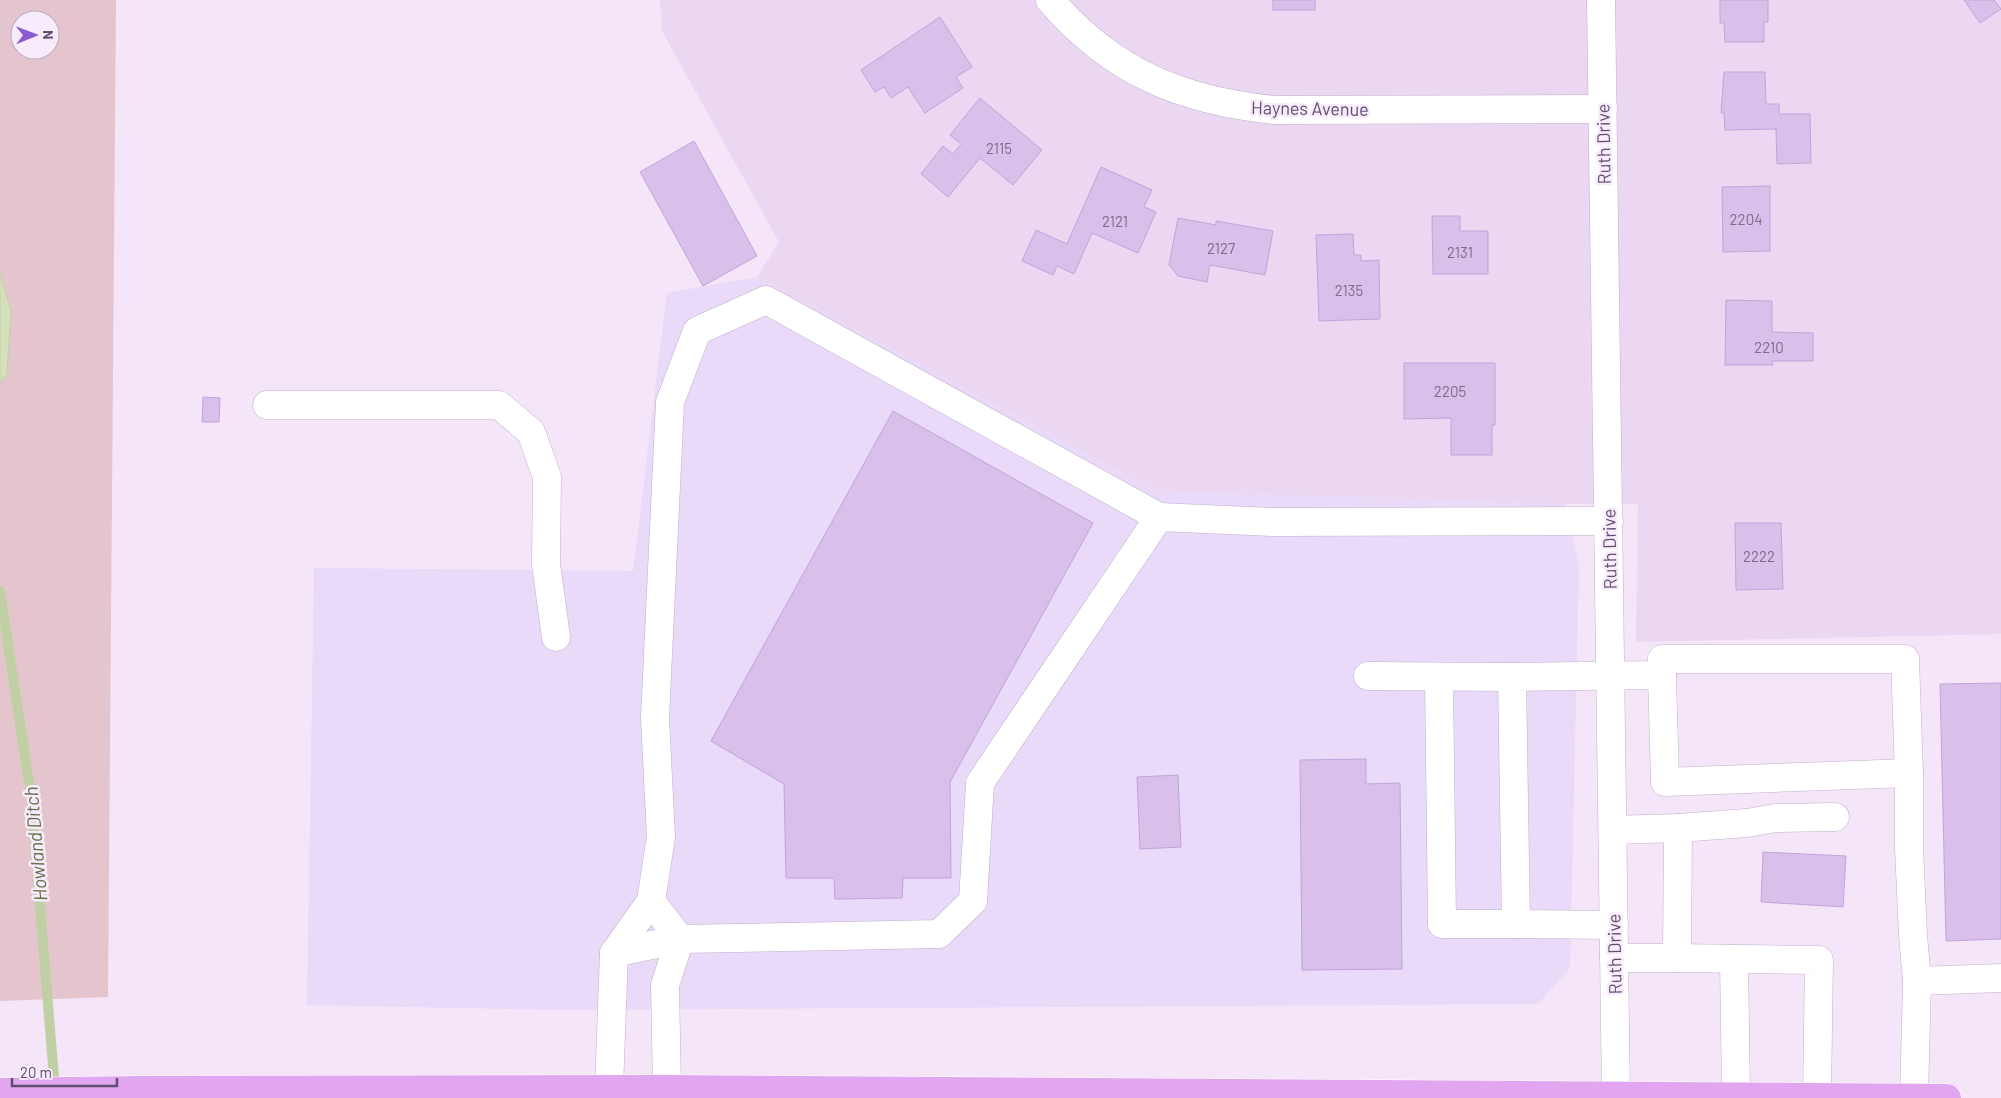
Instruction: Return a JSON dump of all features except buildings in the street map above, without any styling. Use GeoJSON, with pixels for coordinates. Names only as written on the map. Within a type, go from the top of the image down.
{"type":"FeatureCollection","features":[{"type":"Feature","properties":{"kind":"main road"},"geometry":{"type":"LineString","coordinates":[[0,1092],[667,1089],[1947,1098]]}},
{"type":"Feature","properties":{"kind":"street","name":"Haynes Avenue"},"geometry":{"type":"LineString","coordinates":[[1050,0],[1091,42],[1133,70],[1178,90],[1225,104],[1275,110],[1603,109]]}},
{"type":"Feature","properties":{"kind":"street","name":"Ruth Drive"},"geometry":{"type":"LineString","coordinates":[[1601,0],[1616,1096]]}},
{"type":"Feature","properties":{"kind":"street"},"geometry":{"type":"LineString","coordinates":[[609,1090],[614,953],[651,900],[660,837],[655,718],[670,402],[697,331],[766,300],[1159,516],[1274,522],[1609,521]]}},
{"type":"Feature","properties":{"kind":"street"},"geometry":{"type":"LineString","coordinates":[[267,405],[499,405],[531,432],[547,477],[546,564],[556,637]]}},
{"type":"Feature","properties":{"kind":"street"},"geometry":{"type":"LineString","coordinates":[[614,953],[680,940],[939,934],[973,901],[980,783],[1159,516]]}},
{"type":"Feature","properties":{"kind":"street"},"geometry":{"type":"LineString","coordinates":[[1909,773],[1665,782],[1662,659],[1905,658],[1909,773],[1912,935],[1917,981],[1914,1097]]}},
{"type":"Feature","properties":{"kind":"street"},"geometry":{"type":"LineString","coordinates":[[1368,676],[1662,675]]}},
{"type":"Feature","properties":{"kind":"street"},"geometry":{"type":"LineString","coordinates":[[1439,677],[1442,924],[1614,925]]}},
{"type":"Feature","properties":{"kind":"street"},"geometry":{"type":"LineString","coordinates":[[1512,677],[1516,924]]}},
{"type":"Feature","properties":{"kind":"street"},"geometry":{"type":"LineString","coordinates":[[1613,830],[1747,823],[1776,818],[1835,817]]}},
{"type":"Feature","properties":{"kind":"street"},"geometry":{"type":"LineString","coordinates":[[1677,958],[1678,828]]}},
{"type":"Feature","properties":{"kind":"street"},"geometry":{"type":"LineString","coordinates":[[651,900],[680,940]]}},
{"type":"Feature","properties":{"kind":"street"},"geometry":{"type":"LineString","coordinates":[[667,1089],[666,984],[680,940]]}},
{"type":"Feature","properties":{"kind":"street"},"geometry":{"type":"LineString","coordinates":[[1614,958],[1819,960],[1817,1096]]}},
{"type":"Feature","properties":{"kind":"street"},"geometry":{"type":"LineString","coordinates":[[1734,959],[1736,1096]]}},
{"type":"Feature","properties":{"kind":"street"},"geometry":{"type":"LineString","coordinates":[[1917,981],[2001,978]]}},
{"type":"Feature","properties":{"kind":"shaded area"},"geometry":{"type":"Polygon","coordinates":[[[0,0],[116,0],[108,997],[0,1001],[0,383],[7,373],[11,311],[0,274],[0,0]]]}},
{"type":"Feature","properties":{"kind":"shaded area"},"geometry":{"type":"Polygon","coordinates":[[[660,0],[2001,0],[2001,634],[1636,642],[1638,504],[1566,504],[1157,491],[757,277],[779,242],[662,31],[660,0]]]}},
{"type":"Feature","properties":{"kind":"shaded area"},"geometry":{"type":"Polygon","coordinates":[[[0,274],[11,311],[7,373],[0,383],[0,274]]]}},
{"type":"Feature","properties":{"kind":"shaded area"},"geometry":{"type":"Polygon","coordinates":[[[757,277],[1157,491],[1566,504],[1579,567],[1570,968],[1538,1004],[565,1010],[307,1005],[314,568],[633,571],[667,293],[757,277]]]}},
{"type":"Feature","properties":{"kind":"waterway","name":"Howland Ditch"},"geometry":{"type":"LineString","coordinates":[[0,591],[31,796],[55,1090]]}}]}
